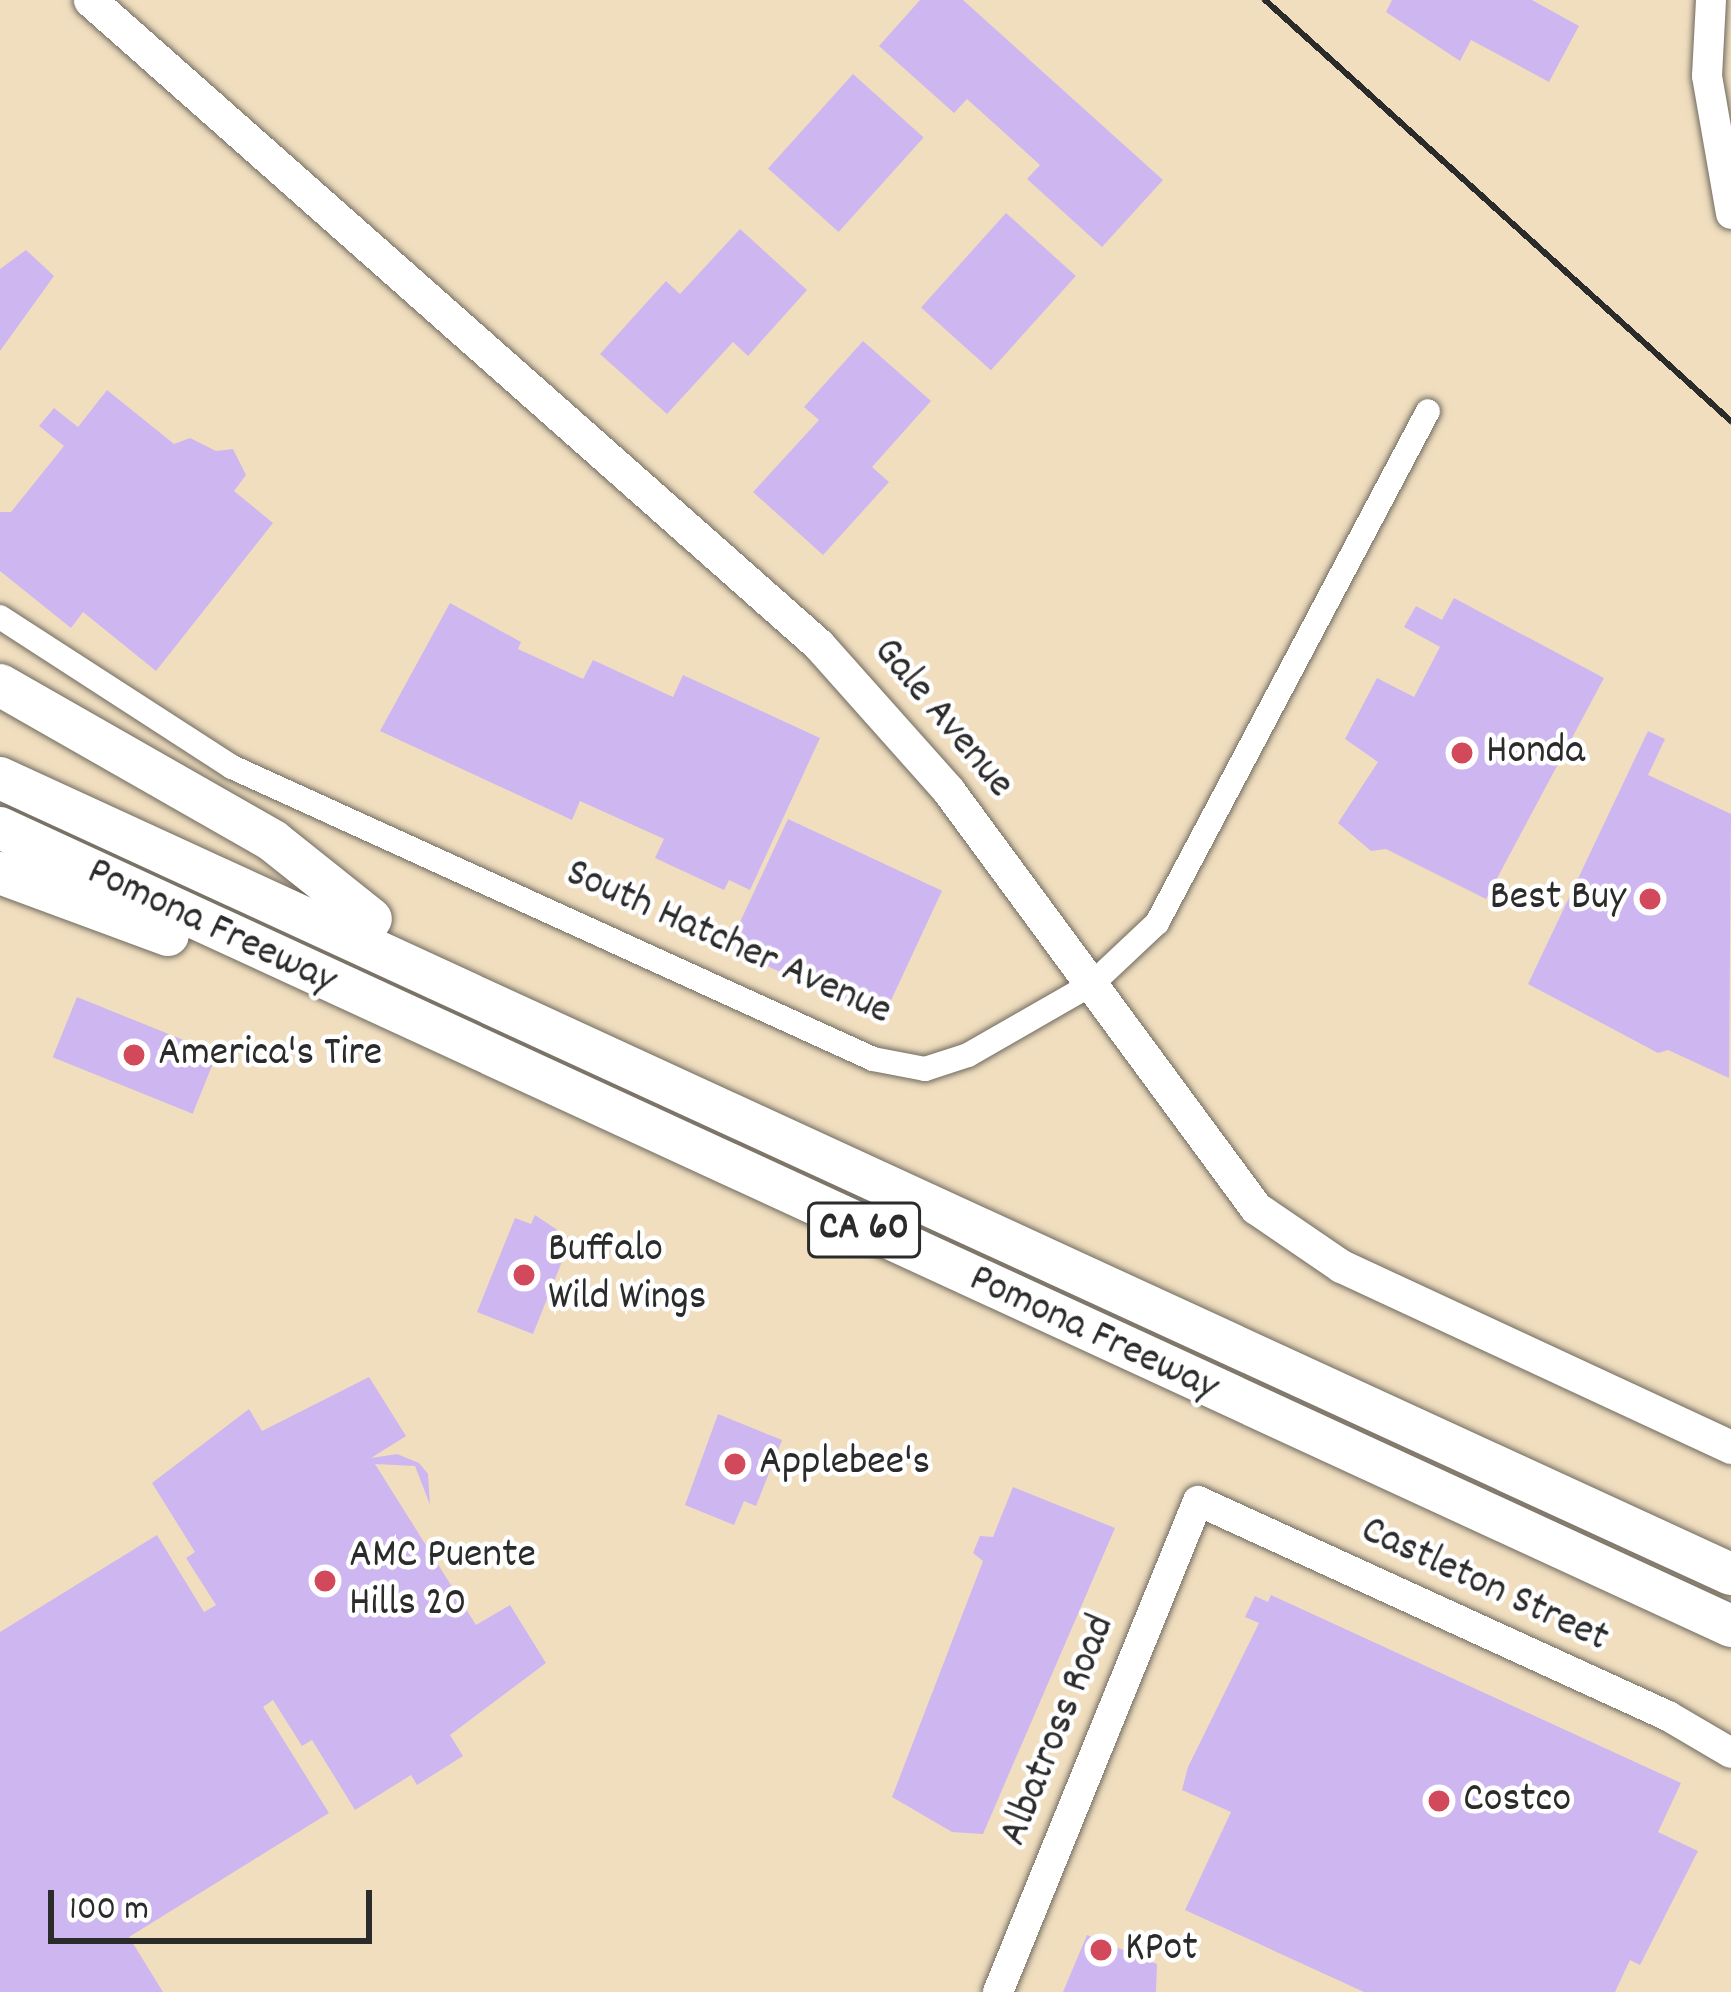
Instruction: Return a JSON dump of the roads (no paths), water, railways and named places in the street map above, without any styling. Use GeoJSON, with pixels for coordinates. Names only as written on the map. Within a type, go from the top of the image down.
{"type":"FeatureCollection","features":[{"type":"Feature","properties":{"kind":"highway"},"geometry":{"type":"LineString","coordinates":[[0,685],[274,841],[371,919]]}},
{"type":"Feature","properties":{"kind":"highway","name":"Pomona Freeway"},"geometry":{"type":"LineString","coordinates":[[0,753],[1731,1544]]}},
{"type":"Feature","properties":{"kind":"highway"},"geometry":{"type":"LineString","coordinates":[[0,778],[1731,1574]]}},
{"type":"Feature","properties":{"kind":"highway"},"geometry":{"type":"LineString","coordinates":[[0,797],[1731,1590]]}},
{"type":"Feature","properties":{"kind":"highway","name":"Pomona Freeway"},"geometry":{"type":"LineString","coordinates":[[0,828],[436,1035],[1731,1626]]}},
{"type":"Feature","properties":{"kind":"highway"},"geometry":{"type":"LineString","coordinates":[[0,873],[436,1035]]}},
{"type":"Feature","properties":{"kind":"main road","name":"Gale Avenue"},"geometry":{"type":"LineString","coordinates":[[90,0],[819,645],[948,790],[1256,1208],[1341,1266],[1731,1447]]}},
{"type":"Feature","properties":{"kind":"street"},"geometry":{"type":"LineString","coordinates":[[1711,0],[1707,76],[1731,214]]}},
{"type":"Feature","properties":{"kind":"street","name":"South Hatcher Avenue"},"geometry":{"type":"LineString","coordinates":[[0,617],[232,766],[873,1059],[925,1069],[968,1055],[1092,984],[1157,923],[1428,411]]}},
{"type":"Feature","properties":{"kind":"street","name":"Castleton Street"},"geometry":{"type":"LineString","coordinates":[[1198,1501],[1668,1716],[1731,1753]]}},
{"type":"Feature","properties":{"kind":"street","name":"Albatross Road"},"geometry":{"type":"LineString","coordinates":[[998,1992],[1198,1501]]}},
{"type":"Feature","properties":{"kind":"railway"},"geometry":{"type":"LineString","coordinates":[[1265,0],[1731,421]]}},
{"type":"Feature","properties":{"kind":"place","name":"Honda"},"geometry":{"type":"Point","coordinates":[1462,753]}},
{"type":"Feature","properties":{"kind":"place","name":"Best Buy"},"geometry":{"type":"Point","coordinates":[1650,899]}},
{"type":"Feature","properties":{"kind":"place","name":"America's Tire"},"geometry":{"type":"Point","coordinates":[134,1055]}},
{"type":"Feature","properties":{"kind":"place","name":"Buffalo Wild Wings"},"geometry":{"type":"Point","coordinates":[524,1275]}},
{"type":"Feature","properties":{"kind":"place","name":"Applebee's"},"geometry":{"type":"Point","coordinates":[735,1464]}},
{"type":"Feature","properties":{"kind":"place","name":"AMC Puente Hills 20"},"geometry":{"type":"Point","coordinates":[325,1581]}},
{"type":"Feature","properties":{"kind":"place","name":"Costco"},"geometry":{"type":"Point","coordinates":[1439,1801]}},
{"type":"Feature","properties":{"kind":"place","name":"KPot"},"geometry":{"type":"Point","coordinates":[1101,1950]}}]}
